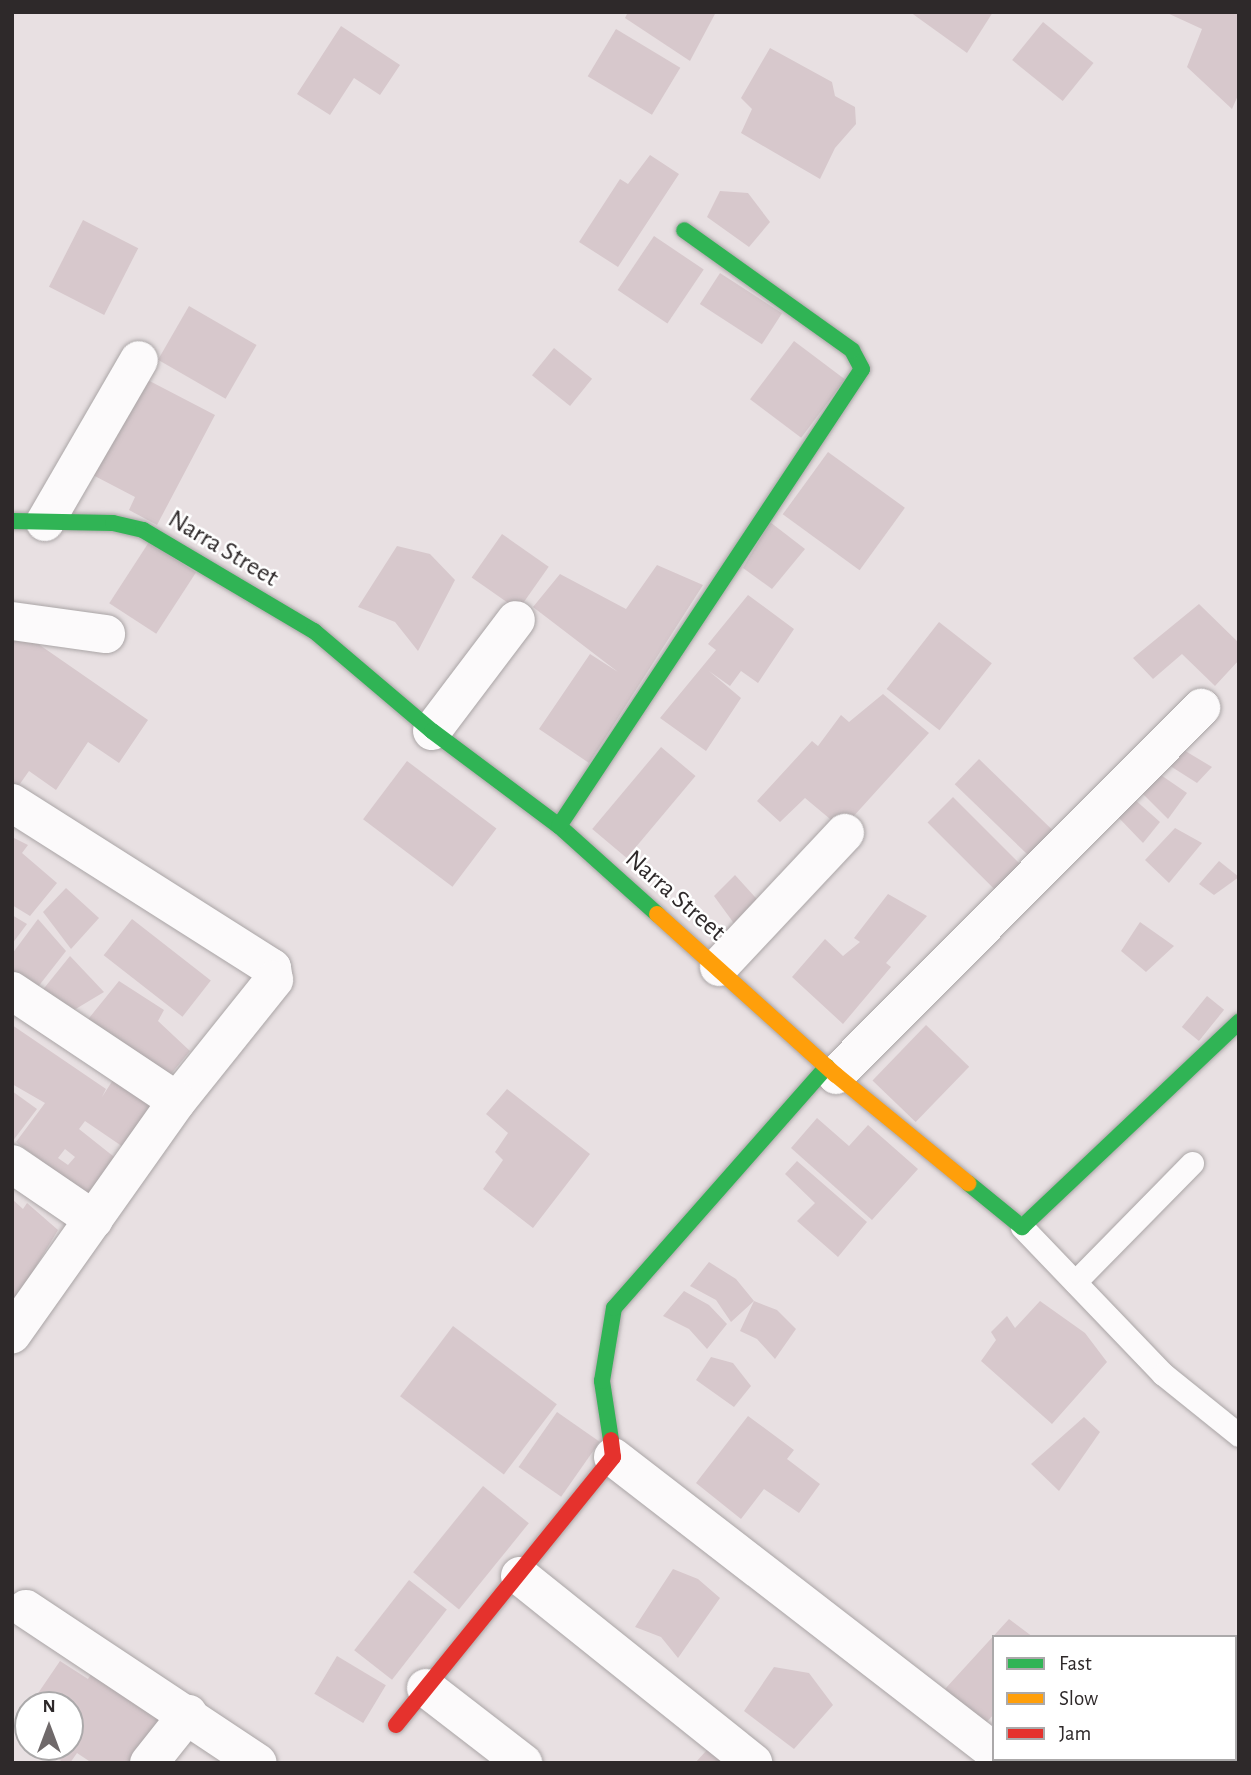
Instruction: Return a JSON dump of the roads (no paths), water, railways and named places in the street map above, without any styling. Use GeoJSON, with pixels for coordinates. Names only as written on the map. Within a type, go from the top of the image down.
{"type":"FeatureCollection","features":[{"type":"Feature","properties":{"kind":"street"},"geometry":{"type":"LineString","coordinates":[[559,826],[862,369],[862,362],[852,350],[684,230]]}},
{"type":"Feature","properties":{"kind":"street"},"geometry":{"type":"LineString","coordinates":[[29,522],[139,360]]}},
{"type":"Feature","properties":{"kind":"street","name":"Narra Street"},"geometry":{"type":"LineString","coordinates":[[29,522],[113,523],[143,530],[314,631],[432,730],[559,826],[832,1071],[1022,1227]]}},
{"type":"Feature","properties":{"kind":"street"},"geometry":{"type":"LineString","coordinates":[[432,730],[516,620]]}},
{"type":"Feature","properties":{"kind":"street"},"geometry":{"type":"LineString","coordinates":[[12,621],[106,634]]}},
{"type":"Feature","properties":{"kind":"street"},"geometry":{"type":"LineString","coordinates":[[992,1750],[613,1457],[602,1381],[614,1308],[832,1071],[1201,708]]}},
{"type":"Feature","properties":{"kind":"street"},"geometry":{"type":"LineString","coordinates":[[12,803],[272,968],[271,986],[177,1101],[12,1334]]}},
{"type":"Feature","properties":{"kind":"street"},"geometry":{"type":"LineString","coordinates":[[719,967],[845,833]]}},
{"type":"Feature","properties":{"kind":"street"},"geometry":{"type":"LineString","coordinates":[[12,991],[177,1101]]}},
{"type":"Feature","properties":{"kind":"street"},"geometry":{"type":"LineString","coordinates":[[1022,1227],[1239,1022]]}},
{"type":"Feature","properties":{"kind":"street"},"geometry":{"type":"LineString","coordinates":[[12,1164],[94,1220]]}},
{"type":"Feature","properties":{"kind":"street"},"geometry":{"type":"LineString","coordinates":[[396,1725],[520,1576],[613,1457]]}},
{"type":"Feature","properties":{"kind":"street"},"geometry":{"type":"LineString","coordinates":[[520,1576],[754,1763]]}},
{"type":"Feature","properties":{"kind":"street"},"geometry":{"type":"LineString","coordinates":[[26,1609],[188,1714],[258,1763]]}},
{"type":"Feature","properties":{"kind":"street"},"geometry":{"type":"LineString","coordinates":[[426,1688],[523,1763]]}},
{"type":"Feature","properties":{"kind":"street"},"geometry":{"type":"LineString","coordinates":[[149,1763],[188,1714]]}},
{"type":"Feature","properties":{"kind":"lane"},"geometry":{"type":"LineString","coordinates":[[1075,1282],[1192,1163]]}},
{"type":"Feature","properties":{"kind":"lane"},"geometry":{"type":"LineString","coordinates":[[1022,1227],[1163,1374],[1239,1435]]}}]}
